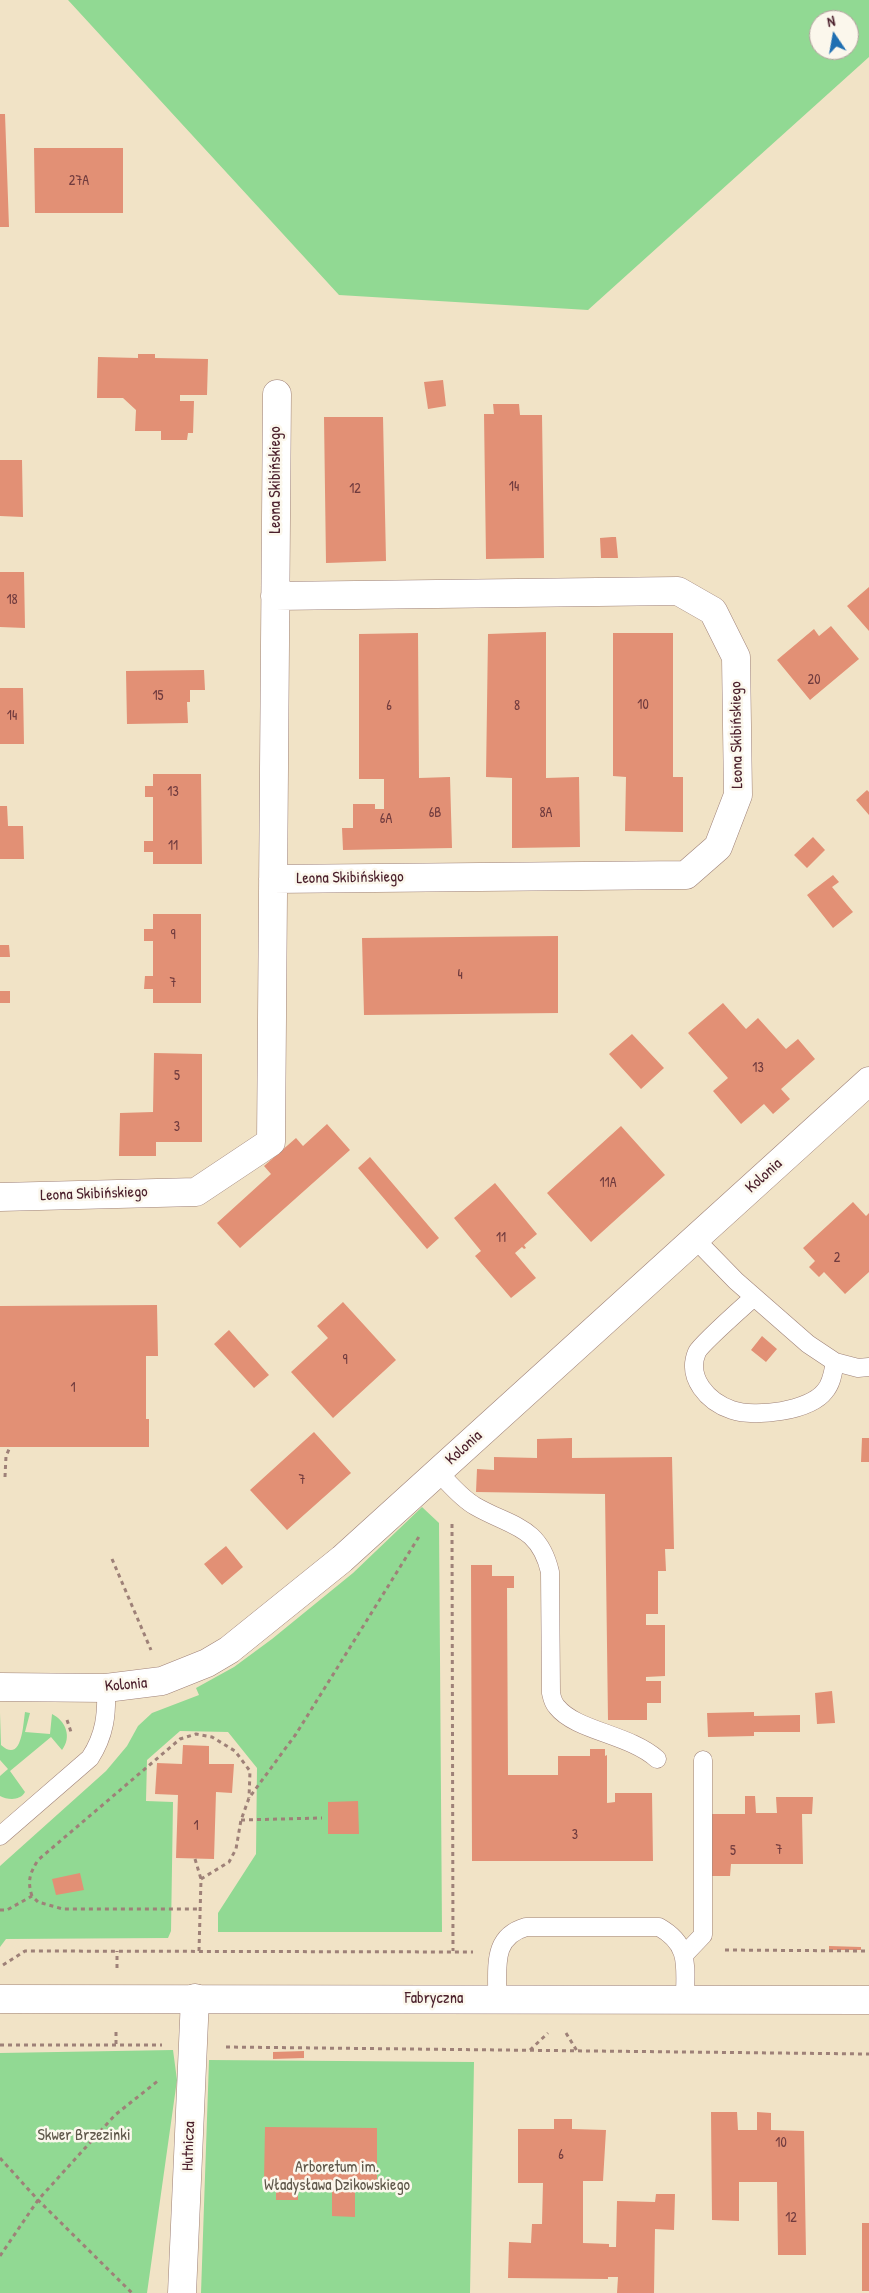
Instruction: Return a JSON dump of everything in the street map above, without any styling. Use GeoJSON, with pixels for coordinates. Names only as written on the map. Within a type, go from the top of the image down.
{"type":"FeatureCollection","features":[{"type":"Feature","properties":{"kind":"street","name":"Leona Skibińskiego"},"geometry":{"type":"LineString","coordinates":[[0,1197],[196,1192],[271,1142],[277,394]]}},
{"type":"Feature","properties":{"kind":"street","name":"Leona Skibińskiego"},"geometry":{"type":"LineString","coordinates":[[273,879],[686,875],[718,847],[738,796],[736,658],[713,611],[678,591],[275,596]]}},
{"type":"Feature","properties":{"kind":"street","name":"Kolonia"},"geometry":{"type":"LineString","coordinates":[[0,1687],[106,1688],[162,1681],[207,1664],[229,1650],[445,1479],[695,1239],[869,1081]]}},
{"type":"Feature","properties":{"kind":"street","name":"Fabryczna"},"geometry":{"type":"LineString","coordinates":[[0,1998],[869,2000]]}},
{"type":"Feature","properties":{"kind":"street","name":"Hutnicza"},"geometry":{"type":"LineString","coordinates":[[182,2293],[181,2046],[195,1998]]}},
{"type":"Feature","properties":{"kind":"lane"},"geometry":{"type":"LineString","coordinates":[[695,1239],[754,1297],[808,1344],[835,1362],[858,1368],[869,1367]]}},
{"type":"Feature","properties":{"kind":"lane"},"geometry":{"type":"LineString","coordinates":[[754,1297],[698,1351],[694,1364],[695,1377],[714,1401],[732,1410],[758,1414],[807,1404],[825,1392],[832,1378],[835,1362]]}},
{"type":"Feature","properties":{"kind":"lane"},"geometry":{"type":"LineString","coordinates":[[445,1479],[474,1506],[515,1525],[534,1538],[546,1555],[550,1572],[551,1693],[555,1705],[562,1713],[577,1722],[629,1741],[648,1751],[657,1759]]}},
{"type":"Feature","properties":{"kind":"lane"},"geometry":{"type":"LineString","coordinates":[[0,1836],[90,1758],[98,1746],[105,1728],[106,1688]]}},
{"type":"Feature","properties":{"kind":"lane"},"geometry":{"type":"LineString","coordinates":[[684,1955],[704,1935],[703,1760]]}},
{"type":"Feature","properties":{"kind":"lane"},"geometry":{"type":"LineString","coordinates":[[497,1998],[498,1961],[502,1943],[512,1931],[526,1926],[659,1927],[672,1934],[684,1955],[685,1999]]}},
{"type":"Feature","properties":{"kind":"path"},"geometry":{"type":"LineString","coordinates":[[5,1476],[6,1456],[10,1447]]}},
{"type":"Feature","properties":{"kind":"path"},"geometry":{"type":"LineString","coordinates":[[0,1968],[25,1951],[453,1951],[445,1479]]}},
{"type":"Feature","properties":{"kind":"path"},"geometry":{"type":"LineString","coordinates":[[201,1879],[229,1862],[236,1849],[241,1820],[249,1798],[296,1734],[421,1533]]}},
{"type":"Feature","properties":{"kind":"path"},"geometry":{"type":"LineString","coordinates":[[112,1559],[155,1658]]}},
{"type":"Feature","properties":{"kind":"path"},"geometry":{"type":"LineString","coordinates":[[200,1909],[62,1909],[38,1902],[32,1896],[28,1884],[30,1874],[38,1860],[180,1739],[196,1734],[212,1737],[235,1751],[250,1771],[249,1798]]}},
{"type":"Feature","properties":{"kind":"path"},"geometry":{"type":"LineString","coordinates":[[241,1820],[322,1818]]}},
{"type":"Feature","properties":{"kind":"path"},"geometry":{"type":"LineString","coordinates":[[195,1859],[201,1879],[199,1951]]}},
{"type":"Feature","properties":{"kind":"path"},"geometry":{"type":"LineString","coordinates":[[0,1910],[7,1910],[32,1896]]}},
{"type":"Feature","properties":{"kind":"path"},"geometry":{"type":"LineString","coordinates":[[564,2029],[576,2051]]}},
{"type":"Feature","properties":{"kind":"path"},"geometry":{"type":"LineString","coordinates":[[0,2045],[125,2044],[181,2046]]}},
{"type":"Feature","properties":{"kind":"path"},"geometry":{"type":"LineString","coordinates":[[0,2256],[38,2200],[114,2115],[160,2079],[181,2046]]}},
{"type":"Feature","properties":{"kind":"path"},"geometry":{"type":"LineString","coordinates":[[220,2047],[869,2054]]}},
{"type":"Feature","properties":{"kind":"path"},"geometry":{"type":"LineString","coordinates":[[0,2158],[38,2200],[132,2293]]}},
{"type":"Feature","properties":{"kind":"green space"},"geometry":{"type":"Polygon","coordinates":[[[68,0],[869,0],[869,57],[588,310],[339,295],[68,0]]]}},
{"type":"Feature","properties":{"kind":"green space"},"geometry":{"type":"Polygon","coordinates":[[[422,1507],[439,1523],[442,1932],[218,1932],[218,1913],[256,1854],[257,1768],[228,1732],[180,1731],[147,1760],[146,1801],[173,1802],[171,1931],[168,1938],[6,1939],[0,1947],[0,1866],[106,1771],[127,1746],[138,1726],[152,1713],[199,1695],[196,1688],[234,1667],[272,1639],[353,1573],[422,1507]]]}},
{"type":"Feature","properties":{"kind":"green space"},"geometry":{"type":"Polygon","coordinates":[[[25,1712],[30,1713],[25,1732],[50,1734],[52,1714],[64,1725],[67,1740],[62,1750],[51,1737],[10,1771],[25,1792],[20,1797],[14,1799],[7,1798],[0,1796],[0,1776],[8,1769],[0,1760],[0,1713],[1,1745],[8,1750],[13,1750],[20,1740],[25,1712]]]}},
{"type":"Feature","properties":{"kind":"green space","name":"Skwer Brzezinki"},"geometry":{"type":"Polygon","coordinates":[[[173,2050],[177,2080],[147,2293],[0,2293],[0,2053],[173,2050]]]}},
{"type":"Feature","properties":{"kind":"green space","name":"Arboretum im. Władysława Dzikowskiego"},"geometry":{"type":"Polygon","coordinates":[[[209,2060],[474,2062],[470,2293],[201,2293],[209,2060]]]}},
{"type":"Feature","properties":{"kind":"building"},"geometry":{"type":"Polygon","coordinates":[[[0,114],[5,114],[9,227],[0,227],[0,114]]]}},
{"type":"Feature","properties":{"kind":"building"},"geometry":{"type":"Polygon","coordinates":[[[34,148],[123,148],[123,213],[35,213],[34,148]]]}},
{"type":"Feature","properties":{"kind":"building"},"geometry":{"type":"Polygon","coordinates":[[[138,354],[155,354],[155,358],[208,359],[207,395],[180,395],[180,401],[194,401],[193,433],[188,433],[187,440],[161,440],[161,431],[135,431],[136,410],[123,398],[97,398],[98,357],[138,358],[138,354]]]}},
{"type":"Feature","properties":{"kind":"building"},"geometry":{"type":"Polygon","coordinates":[[[443,380],[446,406],[428,409],[424,382],[443,380]]]}},
{"type":"Feature","properties":{"kind":"building"},"geometry":{"type":"Polygon","coordinates":[[[493,404],[519,404],[520,415],[542,415],[544,558],[486,559],[484,414],[494,414],[493,404]]]}},
{"type":"Feature","properties":{"kind":"building"},"geometry":{"type":"Polygon","coordinates":[[[324,417],[383,417],[386,561],[326,563],[324,417]]]}},
{"type":"Feature","properties":{"kind":"building"},"geometry":{"type":"Polygon","coordinates":[[[0,460],[22,460],[23,517],[0,516],[0,460]]]}},
{"type":"Feature","properties":{"kind":"building"},"geometry":{"type":"Polygon","coordinates":[[[616,537],[618,558],[601,558],[600,538],[616,537]]]}},
{"type":"Feature","properties":{"kind":"building"},"geometry":{"type":"Polygon","coordinates":[[[0,572],[24,572],[25,628],[0,627],[0,572]]]}},
{"type":"Feature","properties":{"kind":"building"},"geometry":{"type":"Polygon","coordinates":[[[869,587],[869,631],[847,606],[869,587]]]}},
{"type":"Feature","properties":{"kind":"building"},"geometry":{"type":"Polygon","coordinates":[[[831,626],[859,659],[810,700],[777,660],[814,629],[819,636],[831,626]]]}},
{"type":"Feature","properties":{"kind":"building"},"geometry":{"type":"Polygon","coordinates":[[[546,632],[546,778],[579,777],[580,847],[512,848],[512,778],[486,777],[488,634],[546,632]]]}},
{"type":"Feature","properties":{"kind":"building"},"geometry":{"type":"Polygon","coordinates":[[[418,633],[419,778],[450,777],[452,848],[343,850],[342,828],[353,828],[353,804],[375,804],[375,809],[384,809],[384,779],[359,779],[359,634],[418,633]]]}},
{"type":"Feature","properties":{"kind":"building"},"geometry":{"type":"Polygon","coordinates":[[[613,633],[673,633],[673,777],[683,777],[683,832],[625,831],[626,777],[613,776],[613,633]]]}},
{"type":"Feature","properties":{"kind":"building"},"geometry":{"type":"Polygon","coordinates":[[[204,670],[205,690],[190,690],[190,702],[187,702],[188,723],[127,724],[126,671],[204,670]]]}},
{"type":"Feature","properties":{"kind":"building"},"geometry":{"type":"Polygon","coordinates":[[[0,688],[23,688],[24,744],[0,744],[0,688]]]}},
{"type":"Feature","properties":{"kind":"building"},"geometry":{"type":"Polygon","coordinates":[[[153,774],[201,774],[202,864],[153,864],[153,852],[144,852],[144,841],[153,841],[153,797],[145,797],[145,786],[153,786],[153,774]]]}},
{"type":"Feature","properties":{"kind":"building"},"geometry":{"type":"Polygon","coordinates":[[[867,790],[869,792],[869,815],[856,800],[867,790]]]}},
{"type":"Feature","properties":{"kind":"building"},"geometry":{"type":"Polygon","coordinates":[[[0,806],[7,806],[8,826],[23,826],[24,859],[0,859],[0,806]]]}},
{"type":"Feature","properties":{"kind":"building"},"geometry":{"type":"Polygon","coordinates":[[[813,837],[825,850],[807,868],[794,855],[813,837]]]}},
{"type":"Feature","properties":{"kind":"building"},"geometry":{"type":"Polygon","coordinates":[[[833,875],[839,882],[832,887],[853,912],[833,928],[807,895],[833,875]]]}},
{"type":"Feature","properties":{"kind":"building"},"geometry":{"type":"Polygon","coordinates":[[[153,914],[201,914],[201,1003],[153,1003],[153,989],[144,989],[145,976],[153,976],[153,941],[144,941],[144,929],[153,929],[153,914]]]}},
{"type":"Feature","properties":{"kind":"building"},"geometry":{"type":"Polygon","coordinates":[[[558,936],[558,1013],[364,1015],[362,938],[558,936]]]}},
{"type":"Feature","properties":{"kind":"building"},"geometry":{"type":"Polygon","coordinates":[[[0,945],[9,945],[10,957],[0,957],[0,945]]]}},
{"type":"Feature","properties":{"kind":"building"},"geometry":{"type":"Polygon","coordinates":[[[0,991],[10,991],[10,1003],[0,1003],[0,991]]]}},
{"type":"Feature","properties":{"kind":"building"},"geometry":{"type":"Polygon","coordinates":[[[723,1003],[746,1029],[758,1018],[786,1049],[798,1039],[815,1059],[781,1089],[790,1099],[773,1114],[764,1104],[741,1124],[713,1091],[728,1078],[688,1033],[723,1003]]]}},
{"type":"Feature","properties":{"kind":"building"},"geometry":{"type":"Polygon","coordinates":[[[632,1034],[664,1068],[641,1089],[609,1054],[632,1034]]]}},
{"type":"Feature","properties":{"kind":"building"},"geometry":{"type":"Polygon","coordinates":[[[154,1053],[202,1054],[202,1142],[156,1142],[156,1156],[119,1156],[120,1113],[153,1112],[154,1053]]]}},
{"type":"Feature","properties":{"kind":"building"},"geometry":{"type":"Polygon","coordinates":[[[327,1124],[350,1150],[240,1248],[217,1223],[271,1174],[264,1166],[296,1138],[303,1146],[327,1124]]]}},
{"type":"Feature","properties":{"kind":"building"},"geometry":{"type":"Polygon","coordinates":[[[621,1126],[665,1175],[591,1242],[547,1193],[621,1126]]]}},
{"type":"Feature","properties":{"kind":"building"},"geometry":{"type":"Polygon","coordinates":[[[370,1157],[439,1238],[427,1249],[358,1168],[370,1157]]]}},
{"type":"Feature","properties":{"kind":"building"},"geometry":{"type":"Polygon","coordinates":[[[495,1183],[537,1234],[524,1245],[526,1248],[522,1247],[515,1253],[536,1278],[511,1298],[475,1256],[481,1251],[454,1218],[495,1183]]]}},
{"type":"Feature","properties":{"kind":"building"},"geometry":{"type":"Polygon","coordinates":[[[853,1202],[866,1216],[869,1213],[869,1272],[845,1294],[824,1272],[819,1277],[809,1267],[815,1261],[803,1248],[853,1202]]]}},
{"type":"Feature","properties":{"kind":"building"},"geometry":{"type":"Polygon","coordinates":[[[343,1302],[396,1360],[333,1418],[291,1372],[328,1338],[317,1326],[343,1302]]]}},
{"type":"Feature","properties":{"kind":"building"},"geometry":{"type":"Polygon","coordinates":[[[157,1305],[158,1356],[146,1356],[146,1419],[149,1419],[149,1447],[0,1447],[0,1306],[157,1305]]]}},
{"type":"Feature","properties":{"kind":"building"},"geometry":{"type":"Polygon","coordinates":[[[229,1330],[269,1375],[254,1388],[214,1344],[229,1330]]]}},
{"type":"Feature","properties":{"kind":"building"},"geometry":{"type":"Polygon","coordinates":[[[762,1336],[777,1349],[766,1362],[751,1350],[762,1336]]]}},
{"type":"Feature","properties":{"kind":"building"},"geometry":{"type":"Polygon","coordinates":[[[314,1432],[351,1473],[287,1530],[250,1490],[314,1432]]]}},
{"type":"Feature","properties":{"kind":"building"},"geometry":{"type":"Polygon","coordinates":[[[572,1438],[572,1458],[672,1457],[674,1549],[665,1549],[666,1571],[658,1571],[658,1614],[646,1614],[646,1625],[665,1625],[665,1676],[646,1677],[646,1681],[661,1681],[661,1703],[647,1703],[647,1720],[608,1720],[605,1494],[476,1492],[477,1469],[494,1470],[494,1457],[537,1458],[537,1439],[572,1438]]]}},
{"type":"Feature","properties":{"kind":"building"},"geometry":{"type":"Polygon","coordinates":[[[862,1438],[869,1438],[869,1462],[861,1462],[862,1438]]]}},
{"type":"Feature","properties":{"kind":"building"},"geometry":{"type":"Polygon","coordinates":[[[226,1546],[243,1567],[222,1585],[204,1564],[226,1546]]]}},
{"type":"Feature","properties":{"kind":"building"},"geometry":{"type":"Polygon","coordinates":[[[471,1565],[492,1565],[492,1576],[514,1576],[514,1588],[507,1588],[508,1775],[558,1775],[558,1756],[590,1756],[590,1749],[605,1749],[605,1756],[607,1755],[607,1803],[615,1802],[615,1793],[652,1793],[653,1861],[472,1861],[471,1565]]]}},
{"type":"Feature","properties":{"kind":"building"},"geometry":{"type":"Polygon","coordinates":[[[832,1691],[835,1723],[817,1724],[815,1693],[832,1691]]]}},
{"type":"Feature","properties":{"kind":"building"},"geometry":{"type":"Polygon","coordinates":[[[754,1712],[754,1716],[800,1715],[800,1732],[754,1732],[754,1736],[708,1737],[707,1713],[754,1712]]]}},
{"type":"Feature","properties":{"kind":"building"},"geometry":{"type":"Polygon","coordinates":[[[183,1745],[209,1746],[209,1764],[234,1764],[232,1793],[216,1792],[214,1859],[176,1858],[178,1795],[155,1794],[157,1763],[182,1764],[183,1745]]]}},
{"type":"Feature","properties":{"kind":"building"},"geometry":{"type":"Polygon","coordinates":[[[745,1796],[755,1796],[756,1813],[777,1813],[776,1797],[813,1797],[812,1814],[802,1814],[803,1864],[731,1864],[730,1876],[710,1876],[709,1814],[745,1814],[745,1796]]]}},
{"type":"Feature","properties":{"kind":"building"},"geometry":{"type":"Polygon","coordinates":[[[358,1801],[359,1834],[328,1834],[328,1802],[358,1801]]]}},
{"type":"Feature","properties":{"kind":"building"},"geometry":{"type":"Polygon","coordinates":[[[80,1873],[84,1890],[56,1895],[52,1879],[80,1873]]]}},
{"type":"Feature","properties":{"kind":"building"},"geometry":{"type":"Polygon","coordinates":[[[829,1946],[861,1947],[861,1950],[829,1950],[829,1946]]]}},
{"type":"Feature","properties":{"kind":"building"},"geometry":{"type":"Polygon","coordinates":[[[304,2051],[304,2058],[273,2059],[273,2052],[304,2051]]]}},
{"type":"Feature","properties":{"kind":"building"},"geometry":{"type":"Polygon","coordinates":[[[711,2112],[737,2112],[738,2130],[757,2130],[757,2112],[771,2113],[771,2130],[804,2131],[806,2255],[778,2255],[777,2182],[739,2182],[739,2221],[712,2220],[711,2112]]]}},
{"type":"Feature","properties":{"kind":"building"},"geometry":{"type":"Polygon","coordinates":[[[554,2119],[572,2119],[572,2129],[606,2130],[603,2181],[583,2181],[583,2243],[609,2244],[609,2247],[616,2247],[617,2201],[655,2202],[656,2194],[675,2194],[674,2230],[655,2229],[654,2293],[617,2293],[618,2277],[608,2277],[608,2279],[508,2278],[509,2242],[531,2243],[532,2224],[542,2224],[543,2183],[518,2183],[518,2129],[554,2129],[554,2119]]]}},
{"type":"Feature","properties":{"kind":"building"},"geometry":{"type":"Polygon","coordinates":[[[265,2127],[377,2128],[377,2183],[355,2182],[355,2217],[332,2216],[332,2182],[298,2182],[298,2200],[276,2200],[276,2181],[264,2181],[265,2127]]]}},
{"type":"Feature","properties":{"kind":"building"},"geometry":{"type":"Polygon","coordinates":[[[862,2223],[869,2223],[869,2291],[862,2291],[862,2223]]]}}]}
